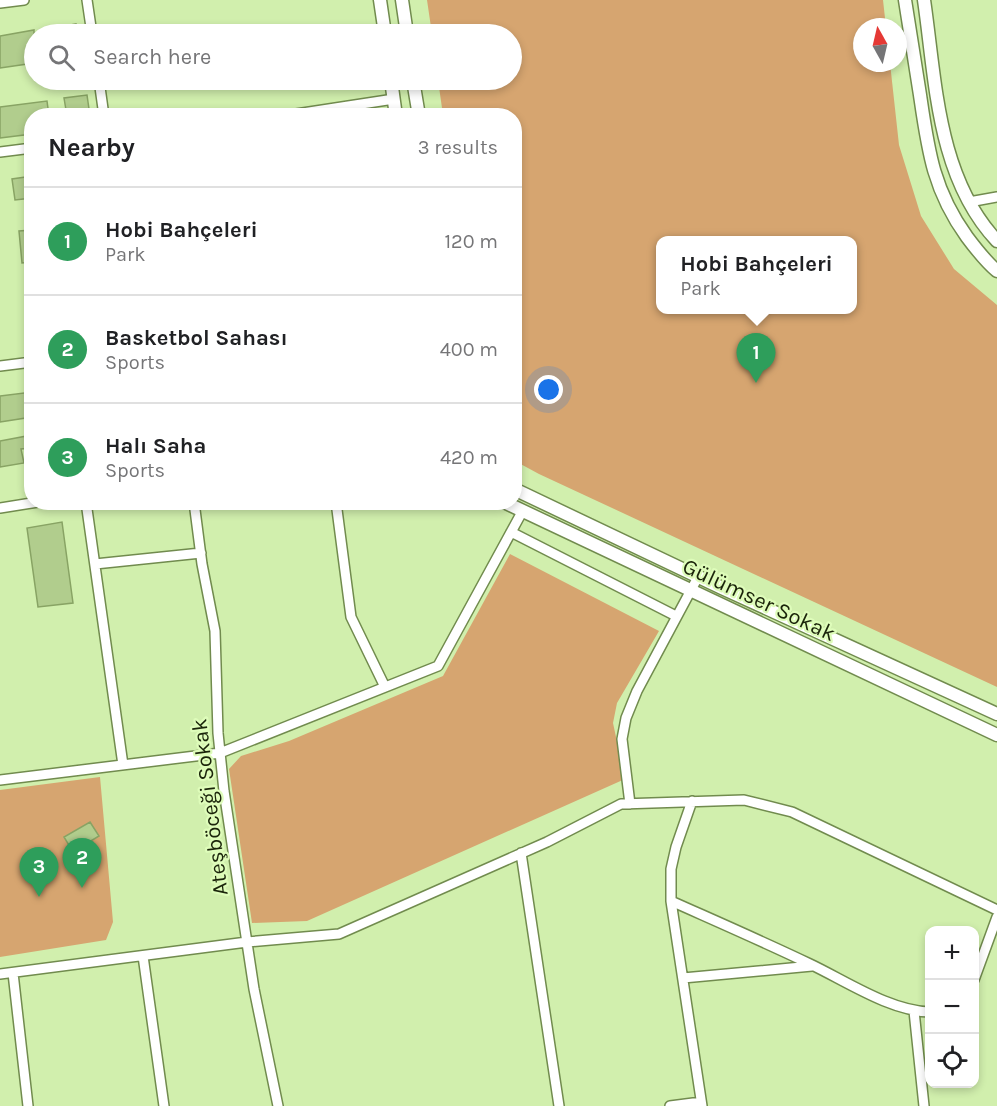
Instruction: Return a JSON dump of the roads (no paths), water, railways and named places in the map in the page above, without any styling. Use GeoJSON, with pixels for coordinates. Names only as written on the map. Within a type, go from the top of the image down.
{"type":"FeatureCollection","features":[{"type":"Feature","properties":{"kind":"street"},"geometry":{"type":"LineString","coordinates":[[0,3],[24,0]]}},
{"type":"Feature","properties":{"kind":"street"},"geometry":{"type":"LineString","coordinates":[[87,0],[91,24]]}},
{"type":"Feature","properties":{"kind":"street"},"geometry":{"type":"LineString","coordinates":[[380,0],[384,24]]}},
{"type":"Feature","properties":{"kind":"street"},"geometry":{"type":"LineString","coordinates":[[402,0],[406,24]]}},
{"type":"Feature","properties":{"kind":"street"},"geometry":{"type":"LineString","coordinates":[[905,0],[927,142],[935,176],[944,201],[957,223],[977,251],[997,271]]}},
{"type":"Feature","properties":{"kind":"street"},"geometry":{"type":"LineString","coordinates":[[924,0],[945,139],[955,174],[969,202],[997,241]]}},
{"type":"Feature","properties":{"kind":"street"},"geometry":{"type":"LineString","coordinates":[[100,90],[103,108]]}},
{"type":"Feature","properties":{"kind":"street"},"geometry":{"type":"LineString","coordinates":[[392,90],[395,108]]}},
{"type":"Feature","properties":{"kind":"street"},"geometry":{"type":"LineString","coordinates":[[415,90],[418,108]]}},
{"type":"Feature","properties":{"kind":"street"},"geometry":{"type":"LineString","coordinates":[[335,108],[393,99]]}},
{"type":"Feature","properties":{"kind":"street"},"geometry":{"type":"LineString","coordinates":[[0,152],[24,149]]}},
{"type":"Feature","properties":{"kind":"street"},"geometry":{"type":"LineString","coordinates":[[969,202],[997,197]]}},
{"type":"Feature","properties":{"kind":"street"},"geometry":{"type":"LineString","coordinates":[[0,366],[24,363]]}},
{"type":"Feature","properties":{"kind":"street"},"geometry":{"type":"LineString","coordinates":[[522,493],[698,577],[997,714]]}},
{"type":"Feature","properties":{"kind":"street"},"geometry":{"type":"LineString","coordinates":[[0,508],[24,504]]}},
{"type":"Feature","properties":{"kind":"street"},"geometry":{"type":"LineString","coordinates":[[87,510],[123,765]]}},
{"type":"Feature","properties":{"kind":"street","name":"Ateşböceği Sokak"},"geometry":{"type":"LineString","coordinates":[[195,510],[215,632],[220,753],[224,792],[254,989],[278,1106]]}},
{"type":"Feature","properties":{"kind":"street"},"geometry":{"type":"LineString","coordinates":[[337,510],[351,617],[386,687]]}},
{"type":"Feature","properties":{"kind":"street","name":"Gülümser Sokak"},"geometry":{"type":"LineString","coordinates":[[518,510],[997,735]]}},
{"type":"Feature","properties":{"kind":"street"},"geometry":{"type":"LineString","coordinates":[[0,780],[220,753],[438,666],[522,512]]}},
{"type":"Feature","properties":{"kind":"street"},"geometry":{"type":"LineString","coordinates":[[511,532],[676,616]]}},
{"type":"Feature","properties":{"kind":"street"},"geometry":{"type":"LineString","coordinates":[[95,564],[201,553]]}},
{"type":"Feature","properties":{"kind":"street"},"geometry":{"type":"LineString","coordinates":[[630,804],[622,739],[626,718],[637,692],[698,577]]}},
{"type":"Feature","properties":{"kind":"street"},"geometry":{"type":"LineString","coordinates":[[0,974],[247,942],[339,934],[521,853],[621,804],[744,800],[792,812],[997,909]]}},
{"type":"Feature","properties":{"kind":"street"},"geometry":{"type":"LineString","coordinates":[[670,1106],[701,1104],[671,901],[671,869],[676,847],[693,801]]}},
{"type":"Feature","properties":{"kind":"street"},"geometry":{"type":"LineString","coordinates":[[521,853],[559,1106]]}},
{"type":"Feature","properties":{"kind":"street"},"geometry":{"type":"LineString","coordinates":[[671,901],[893,1004],[914,1011],[925,1012]]}},
{"type":"Feature","properties":{"kind":"street"},"geometry":{"type":"LineString","coordinates":[[979,969],[997,917]]}},
{"type":"Feature","properties":{"kind":"street"},"geometry":{"type":"LineString","coordinates":[[143,956],[164,1106]]}},
{"type":"Feature","properties":{"kind":"street"},"geometry":{"type":"LineString","coordinates":[[682,978],[813,966]]}},
{"type":"Feature","properties":{"kind":"street"},"geometry":{"type":"LineString","coordinates":[[13,973],[28,1106]]}},
{"type":"Feature","properties":{"kind":"street"},"geometry":{"type":"LineString","coordinates":[[914,1011],[924,1106]]}},
{"type":"Feature","properties":{"kind":"place","name":"Hobi Bahçeleri"},"geometry":{"type":"Point","coordinates":[756,383]}},
{"type":"Feature","properties":{"kind":"place","name":"Basketbol Sahası"},"geometry":{"type":"Point","coordinates":[82,888]}},
{"type":"Feature","properties":{"kind":"place","name":"Halı Saha"},"geometry":{"type":"Point","coordinates":[39,897]}}]}
